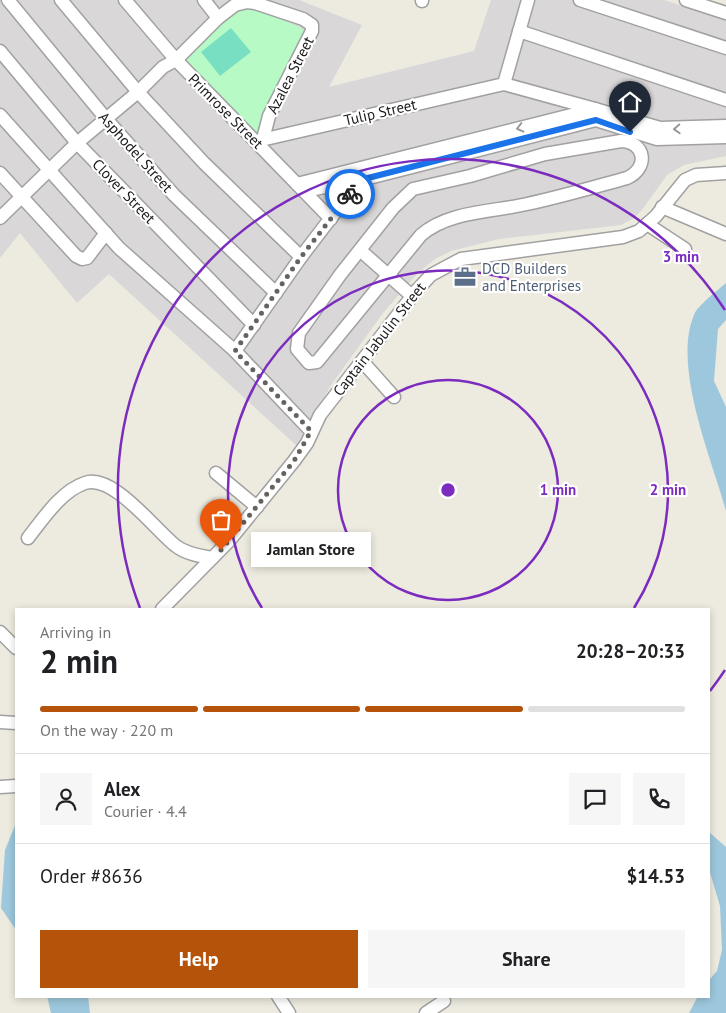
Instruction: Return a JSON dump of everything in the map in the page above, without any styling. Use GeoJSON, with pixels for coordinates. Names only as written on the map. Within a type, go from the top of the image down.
{"type":"FeatureCollection","features":[{"type":"Feature","properties":{"kind":"street","name":"Asphodel Street"},"geometry":{"type":"LineString","coordinates":[[8,0],[107,120],[174,195],[276,293]]}},
{"type":"Feature","properties":{"kind":"street"},"geometry":{"type":"LineString","coordinates":[[61,0],[138,92],[204,163],[301,257]]}},
{"type":"Feature","properties":{"kind":"street","name":"Primrose Street"},"geometry":{"type":"LineString","coordinates":[[125,0],[176,60],[260,140],[331,219]]}},
{"type":"Feature","properties":{"kind":"street"},"geometry":{"type":"LineString","coordinates":[[0,218],[77,143],[107,120],[164,68],[176,60],[218,18],[204,0]]}},
{"type":"Feature","properties":{"kind":"street"},"geometry":{"type":"LineString","coordinates":[[528,0],[504,84],[596,115],[657,139],[726,137]]}},
{"type":"Feature","properties":{"kind":"street"},"geometry":{"type":"LineString","coordinates":[[580,0],[726,48]]}},
{"type":"Feature","properties":{"kind":"street"},"geometry":{"type":"LineString","coordinates":[[686,0],[726,13]]}},
{"type":"Feature","properties":{"kind":"street","name":"Azalea Street"},"geometry":{"type":"LineString","coordinates":[[218,18],[236,6],[247,2],[303,19],[312,25],[312,31],[269,116],[260,140]]}},
{"type":"Feature","properties":{"kind":"street"},"geometry":{"type":"LineString","coordinates":[[519,30],[726,100]]}},
{"type":"Feature","properties":{"kind":"street","name":"Clover Street"},"geometry":{"type":"LineString","coordinates":[[0,51],[77,143],[254,325]]}},
{"type":"Feature","properties":{"kind":"street","name":"Tulip Street"},"geometry":{"type":"LineString","coordinates":[[260,140],[504,84]]}},
{"type":"Feature","properties":{"kind":"street"},"geometry":{"type":"LineString","coordinates":[[0,115],[106,233],[235,351],[311,431]]}},
{"type":"Feature","properties":{"kind":"street"},"geometry":{"type":"LineString","coordinates":[[301,187],[360,180],[596,115]]}},
{"type":"Feature","properties":{"kind":"street"},"geometry":{"type":"LineString","coordinates":[[301,187],[367,166],[596,115],[660,128],[726,126]]}},
{"type":"Feature","properties":{"kind":"street"},"geometry":{"type":"LineString","coordinates":[[626,141],[640,148],[643,156],[642,164],[638,170],[627,178],[527,204],[463,217],[430,227],[388,274],[317,362],[309,363],[302,358],[297,349],[299,333],[340,275],[361,251],[393,208],[412,189],[470,176],[545,154],[590,145],[626,141]]}},
{"type":"Feature","properties":{"kind":"street"},"geometry":{"type":"LineString","coordinates":[[235,351],[301,257],[360,180],[367,166]]}},
{"type":"Feature","properties":{"kind":"street"},"geometry":{"type":"LineString","coordinates":[[0,173],[76,256],[82,259],[87,258],[106,233]]}},
{"type":"Feature","properties":{"kind":"street","name":"Captain Jabulin Street"},"geometry":{"type":"LineString","coordinates":[[163,608],[212,558],[257,507],[294,461],[320,415],[412,296],[431,275],[461,259],[623,237],[639,231],[685,180],[696,175],[726,174]]}},
{"type":"Feature","properties":{"kind":"street"},"geometry":{"type":"LineString","coordinates":[[662,207],[726,234]]}},
{"type":"Feature","properties":{"kind":"street"},"geometry":{"type":"LineString","coordinates":[[646,224],[685,250]]}},
{"type":"Feature","properties":{"kind":"street"},"geometry":{"type":"LineString","coordinates":[[361,251],[412,296]]}},
{"type":"Feature","properties":{"kind":"street"},"geometry":{"type":"LineString","coordinates":[[362,361],[394,397]]}},
{"type":"Feature","properties":{"kind":"street"},"geometry":{"type":"LineString","coordinates":[[216,473],[257,507]]}},
{"type":"Feature","properties":{"kind":"street"},"geometry":{"type":"LineString","coordinates":[[28,538],[50,509],[77,486],[87,482],[99,482],[129,501],[177,547],[192,554],[212,558]]}},
{"type":"Feature","properties":{"kind":"street"},"geometry":{"type":"LineString","coordinates":[[0,632],[15,647]]}},
{"type":"Feature","properties":{"kind":"street"},"geometry":{"type":"LineString","coordinates":[[0,722],[15,723]]}},
{"type":"Feature","properties":{"kind":"street"},"geometry":{"type":"LineString","coordinates":[[0,787],[15,786]]}},
{"type":"Feature","properties":{"kind":"street"},"geometry":{"type":"LineString","coordinates":[[279,998],[289,1013]]}},
{"type":"Feature","properties":{"kind":"street"},"geometry":{"type":"LineString","coordinates":[[426,1013],[444,1001]]}},
{"type":"Feature","properties":{"kind":"shaded area"},"geometry":{"type":"Polygon","coordinates":[[[0,0],[299,0],[362,25],[329,87],[474,51],[491,0],[664,0],[726,20],[726,156],[684,165],[667,175],[642,210],[634,218],[621,225],[499,239],[451,251],[435,259],[417,274],[383,313],[331,385],[297,446],[109,274],[77,303],[20,233],[0,258],[0,0]]]}},
{"type":"Feature","properties":{"kind":"green space"},"geometry":{"type":"Polygon","coordinates":[[[246,5],[302,28],[304,34],[267,114],[261,135],[256,137],[179,59],[226,12],[246,5]]]}},
{"type":"Feature","properties":{"kind":"green space"},"geometry":{"type":"Polygon","coordinates":[[[231,28],[251,52],[220,76],[201,52],[231,28]]]}},
{"type":"Feature","properties":{"kind":"water"},"geometry":{"type":"Polygon","coordinates":[[[726,283],[726,320],[718,329],[714,381],[726,407],[726,511],[696,413],[688,360],[688,336],[696,311],[726,283]]]}},
{"type":"Feature","properties":{"kind":"water"},"geometry":{"type":"Polygon","coordinates":[[[15,825],[15,929],[1,908],[5,850],[15,825]]]}},
{"type":"Feature","properties":{"kind":"water"},"geometry":{"type":"Polygon","coordinates":[[[710,833],[726,847],[726,1013],[689,1013],[697,998],[710,998],[710,979],[717,971],[722,950],[720,906],[710,872],[710,833]]]}},
{"type":"Feature","properties":{"kind":"water"},"geometry":{"type":"Polygon","coordinates":[[[47,998],[88,998],[90,1013],[51,1013],[47,998]]]}},
{"type":"Feature","properties":{"kind":"way so far"},"geometry":{"type":"LineString","coordinates":[[221,550],[294,461],[307,443],[311,431],[235,351],[301,257],[350,194]]}},
{"type":"Feature","properties":{"kind":"place","name":"DCD Builders and Enterprises"},"geometry":{"type":"Point","coordinates":[465,277]}},
{"type":"Feature","properties":{"kind":"place","name":"Jamlan Store"},"geometry":{"type":"Point","coordinates":[221,550]}},
{"type":"Feature","properties":{"kind":"route"},"geometry":{"type":"LineString","coordinates":[[350,194],[360,180],[596,120],[630,132]]}}]}
